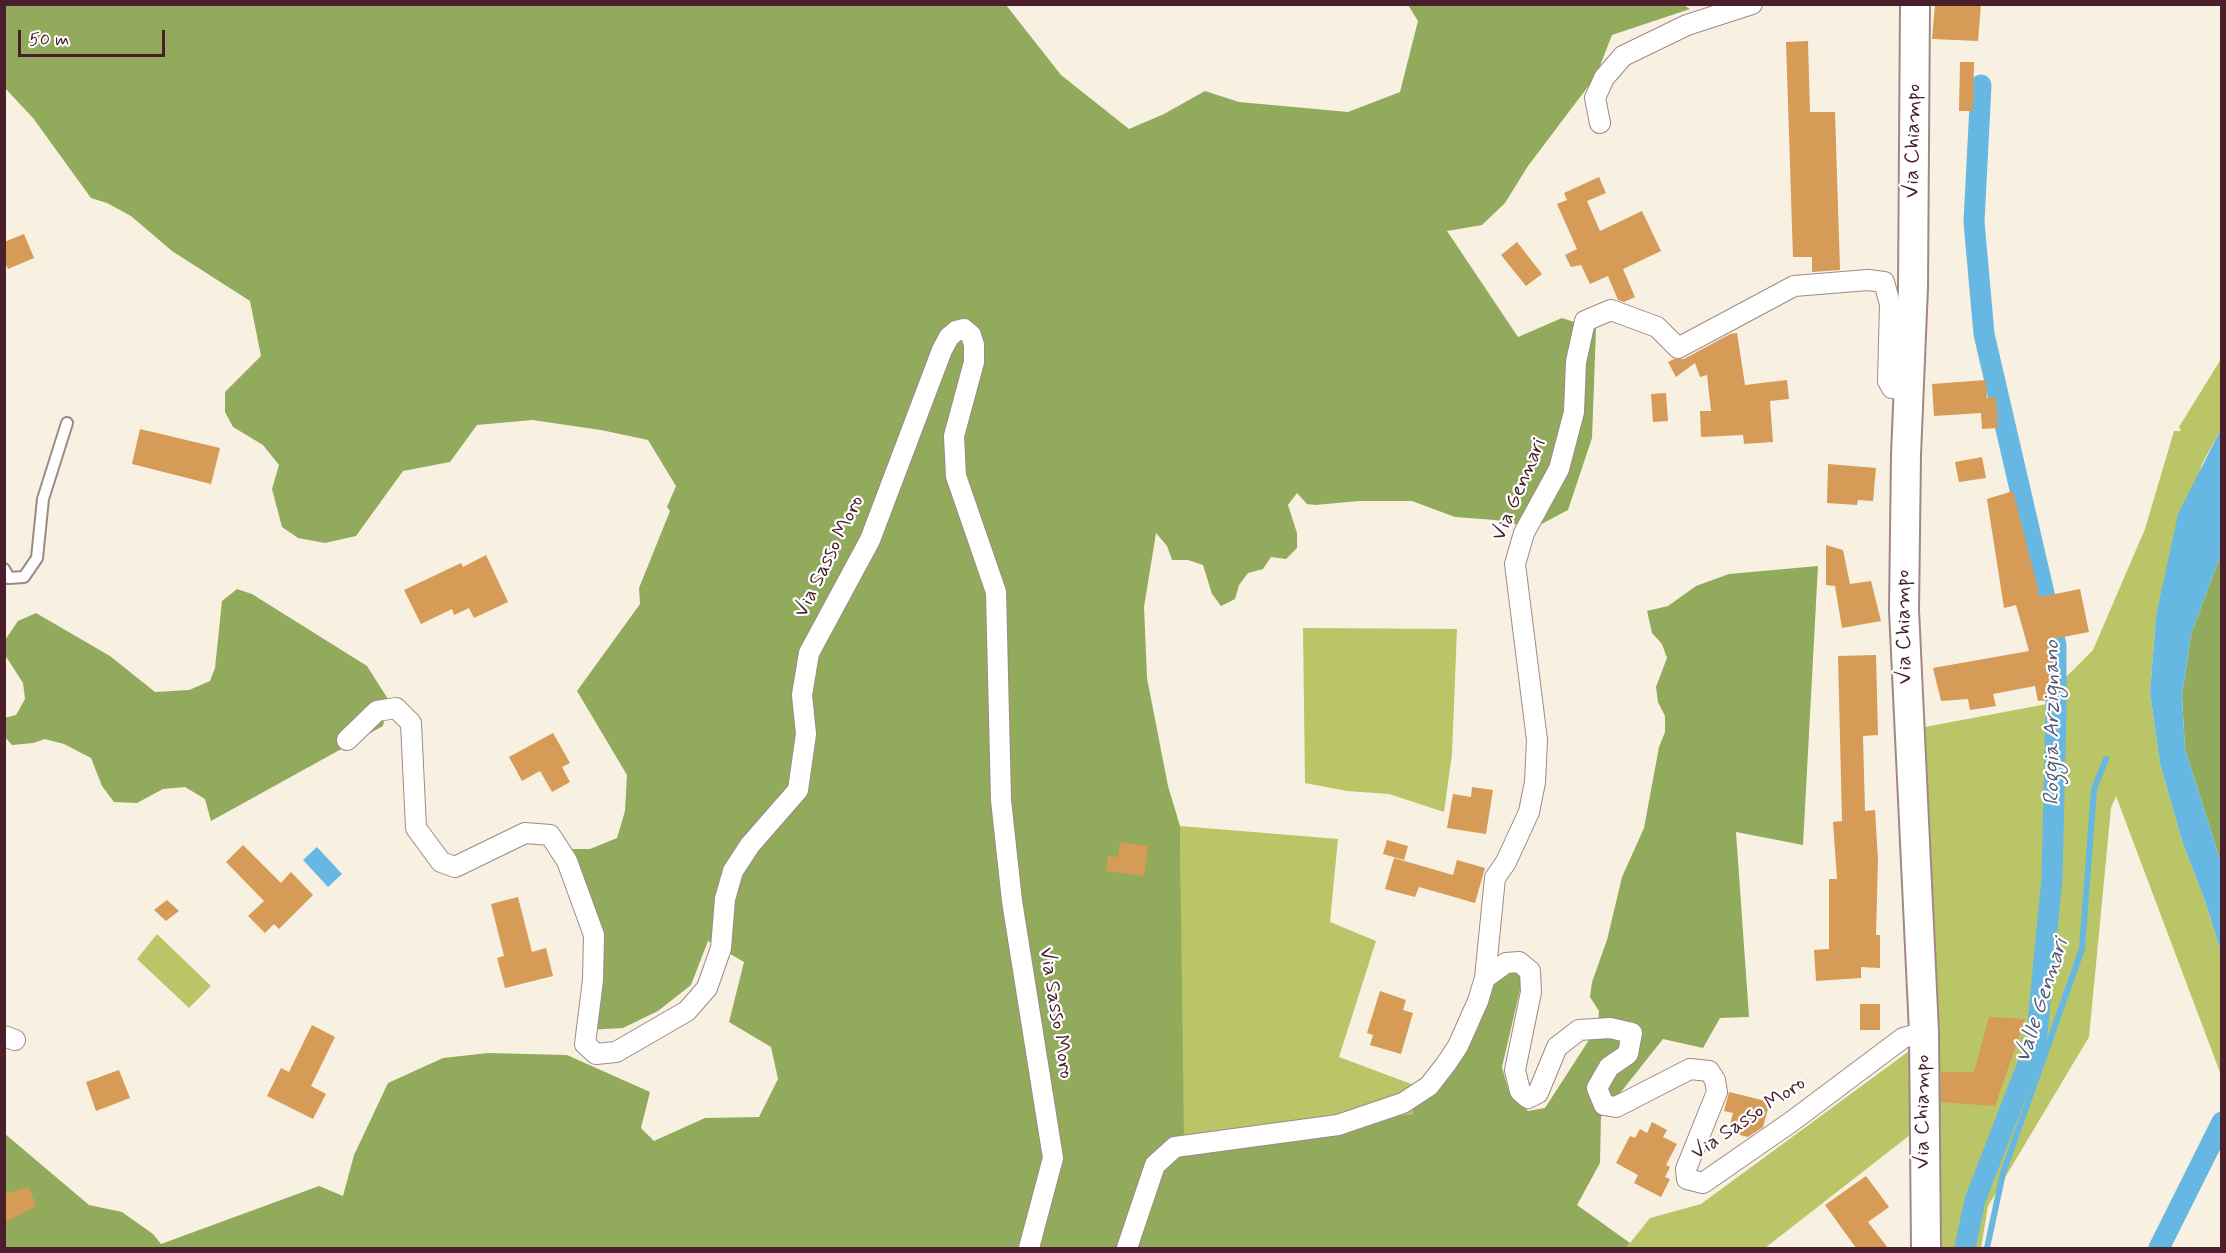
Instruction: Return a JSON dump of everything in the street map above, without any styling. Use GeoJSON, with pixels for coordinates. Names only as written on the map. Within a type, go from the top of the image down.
{"type":"FeatureCollection","features":[{"type":"Feature","properties":{"kind":"main road","name":"Via Chiampo"},"geometry":{"type":"LineString","coordinates":[[1915,4],[1912,287],[1904,610],[1924,1032],[1926,1248]]}},
{"type":"Feature","properties":{"kind":"street"},"geometry":{"type":"LineString","coordinates":[[1600,123],[1595,98],[1604,78],[1623,56],[1687,25],[1752,4]]}},
{"type":"Feature","properties":{"kind":"street","name":"Via Gennari"},"geometry":{"type":"LineString","coordinates":[[1485,978],[1495,878],[1506,862],[1529,812],[1536,782],[1537,740],[1515,564],[1524,533],[1559,469],[1574,412],[1576,363],[1585,321],[1611,310],[1657,327],[1678,348],[1794,286],[1868,280],[1884,282],[1890,304],[1888,381],[1892,388],[1909,390]]}},
{"type":"Feature","properties":{"kind":"street","name":"Via Sasso Moro"},"geometry":{"type":"LineString","coordinates":[[347,740],[377,711],[396,708],[411,723],[416,828],[441,862],[455,867],[525,833],[550,835],[567,861],[594,935],[593,980],[585,1044],[596,1054],[616,1052],[687,1011],[708,988],[721,948],[725,899],[733,871],[750,845],[798,790],[806,734],[802,695],[808,653],[870,540],[942,350],[949,337],[956,331],[964,329],[971,335],[974,345],[974,362],[954,436],[956,476],[996,592],[1001,800],[1012,901],[1053,1158],[1029,1248]]}},
{"type":"Feature","properties":{"kind":"street","name":"Via Sasso Moro"},"geometry":{"type":"LineString","coordinates":[[1485,978],[1506,963],[1519,962],[1530,971],[1531,992],[1515,1070],[1520,1091],[1528,1098],[1538,1093],[1542,1086],[1557,1047],[1579,1030],[1610,1028],[1632,1033],[1629,1054],[1609,1067],[1597,1088],[1604,1105],[1616,1107],[1690,1069],[1709,1071],[1717,1092],[1686,1169],[1687,1179],[1703,1183],[1791,1122],[1903,1038],[1924,1032]]}},
{"type":"Feature","properties":{"kind":"street"},"geometry":{"type":"LineString","coordinates":[[1127,1248],[1155,1164],[1175,1147],[1338,1125],[1403,1103],[1429,1086],[1458,1046],[1478,1001],[1485,978]]}},
{"type":"Feature","properties":{"kind":"lane"},"geometry":{"type":"LineString","coordinates":[[4,569],[9,578],[24,577],[38,558],[43,499],[67,423]]}},
{"type":"Feature","properties":{"kind":"green space"},"geometry":{"type":"Polygon","coordinates":[[[1682,4],[1690,9],[1612,35],[1596,76],[1528,166],[1505,203],[1482,225],[1447,231],[1518,337],[1562,318],[1596,329],[1592,438],[1568,510],[1534,528],[1495,520],[1455,517],[1412,501],[1307,504],[1297,493],[1288,505],[1297,533],[1297,548],[1286,559],[1271,557],[1263,569],[1248,573],[1239,585],[1235,599],[1221,606],[1212,594],[1203,565],[1188,560],[1172,560],[1167,546],[1156,533],[1144,607],[1147,678],[1168,786],[1180,826],[1184,1143],[1413,1114],[1414,1085],[1440,1063],[1475,990],[1505,971],[1519,969],[1523,977],[1502,1067],[1509,1092],[1528,1111],[1545,1108],[1598,1026],[1599,1011],[1590,997],[1592,982],[1607,940],[1622,877],[1644,828],[1659,747],[1665,732],[1665,716],[1658,702],[1656,687],[1667,658],[1662,644],[1652,633],[1647,611],[1668,606],[1696,586],[1729,574],[1818,566],[1803,845],[1736,832],[1749,1017],[1720,1018],[1703,1048],[1663,1039],[1601,1117],[1600,1163],[1577,1205],[1630,1243],[1626,1248],[5,1248],[4,1133],[89,1205],[122,1212],[153,1234],[161,1244],[319,1186],[343,1196],[354,1155],[388,1083],[443,1058],[488,1053],[567,1055],[650,1092],[641,1128],[654,1141],[705,1118],[759,1117],[778,1079],[771,1047],[729,1022],[744,962],[708,941],[691,985],[658,1011],[623,1028],[588,1030],[591,973],[569,849],[590,849],[617,838],[625,811],[627,775],[577,691],[640,604],[639,588],[670,511],[667,507],[676,486],[648,440],[601,430],[532,420],[477,425],[450,462],[403,471],[356,536],[325,543],[298,538],[282,527],[272,489],[279,465],[263,445],[233,427],[225,412],[225,392],[261,356],[250,301],[172,251],[131,216],[107,203],[91,198],[33,118],[5,88],[5,5],[1006,5],[1061,75],[1129,129],[1164,114],[1205,91],[1239,102],[1348,112],[1400,92],[1418,21],[1408,5],[1682,4]]]}},
{"type":"Feature","properties":{"kind":"green space"},"geometry":{"type":"Polygon","coordinates":[[[2221,359],[2221,429],[2202,464],[2165,578],[2156,616],[2150,693],[2160,763],[2182,841],[2205,901],[2221,952],[2221,1075],[2116,796],[2111,808],[2089,1037],[1988,1206],[1981,1248],[1922,1248],[1919,1128],[1765,1248],[1626,1248],[1650,1218],[1701,1204],[1920,1043],[1904,731],[2052,703],[2057,686],[2093,650],[2145,529],[2174,431],[2181,431],[2179,427],[2221,359]]]}},
{"type":"Feature","properties":{"kind":"green space"},"geometry":{"type":"Polygon","coordinates":[[[2221,554],[2221,863],[2185,749],[2182,696],[2191,634],[2221,554]]]}},
{"type":"Feature","properties":{"kind":"green space"},"geometry":{"type":"Polygon","coordinates":[[[237,589],[252,594],[367,666],[388,699],[383,726],[211,821],[205,799],[185,787],[163,789],[137,803],[114,802],[102,786],[91,758],[64,744],[45,739],[12,745],[5,737],[4,718],[16,715],[25,699],[23,683],[5,655],[5,640],[18,621],[36,613],[110,656],[155,692],[189,690],[210,681],[215,668],[222,601],[237,589]]]}},
{"type":"Feature","properties":{"kind":"green space"},"geometry":{"type":"Polygon","coordinates":[[[1303,628],[1457,629],[1452,754],[1444,812],[1389,794],[1347,791],[1305,783],[1303,628]]]}},
{"type":"Feature","properties":{"kind":"green space"},"geometry":{"type":"Polygon","coordinates":[[[1180,826],[1338,839],[1330,922],[1376,941],[1339,1057],[1414,1085],[1414,1114],[1183,1143],[1180,826]]]}},
{"type":"Feature","properties":{"kind":"green space"},"geometry":{"type":"Polygon","coordinates":[[[157,934],[211,986],[189,1008],[137,959],[157,934]]]}},
{"type":"Feature","properties":{"kind":"water"},"geometry":{"type":"Polygon","coordinates":[[[2221,429],[2221,554],[2191,634],[2182,696],[2185,749],[2221,863],[2221,952],[2205,901],[2182,841],[2160,763],[2150,693],[2156,616],[2178,514],[2221,429]]]}},
{"type":"Feature","properties":{"kind":"water"},"geometry":{"type":"Polygon","coordinates":[[[317,847],[342,874],[328,887],[303,860],[317,847]]]}},
{"type":"Feature","properties":{"kind":"building"},"geometry":{"type":"Polygon","coordinates":[[[1935,4],[1981,4],[1978,41],[1932,39],[1935,4]]]}},
{"type":"Feature","properties":{"kind":"building"},"geometry":{"type":"Polygon","coordinates":[[[1808,41],[1810,112],[1835,112],[1840,270],[1812,272],[1812,257],[1793,257],[1786,42],[1808,41]]]}},
{"type":"Feature","properties":{"kind":"building"},"geometry":{"type":"Polygon","coordinates":[[[1960,62],[1974,62],[1973,111],[1959,111],[1960,62]]]}},
{"type":"Feature","properties":{"kind":"building"},"geometry":{"type":"Polygon","coordinates":[[[1599,177],[1606,193],[1587,201],[1600,231],[1642,211],[1661,251],[1623,269],[1635,297],[1624,302],[1618,300],[1608,276],[1590,284],[1581,265],[1571,267],[1565,255],[1577,249],[1557,204],[1567,200],[1564,193],[1599,177]]]}},
{"type":"Feature","properties":{"kind":"building"},"geometry":{"type":"Polygon","coordinates":[[[24,234],[34,258],[8,269],[4,261],[4,242],[24,234]]]}},
{"type":"Feature","properties":{"kind":"building"},"geometry":{"type":"Polygon","coordinates":[[[1517,242],[1542,274],[1526,286],[1501,255],[1517,242]]]}},
{"type":"Feature","properties":{"kind":"building"},"geometry":{"type":"Polygon","coordinates":[[[1737,333],[1745,385],[1787,380],[1789,399],[1770,401],[1773,442],[1744,444],[1743,435],[1701,437],[1700,411],[1711,411],[1707,375],[1700,377],[1695,363],[1676,377],[1668,362],[1674,359],[1684,359],[1730,334],[1737,333]]]}},
{"type":"Feature","properties":{"kind":"building"},"geometry":{"type":"Polygon","coordinates":[[[1986,380],[1987,398],[1996,397],[1998,428],[1982,429],[1981,413],[1934,416],[1932,384],[1986,380]]]}},
{"type":"Feature","properties":{"kind":"building"},"geometry":{"type":"Polygon","coordinates":[[[1666,393],[1668,421],[1653,422],[1651,394],[1666,393]]]}},
{"type":"Feature","properties":{"kind":"building"},"geometry":{"type":"Polygon","coordinates":[[[140,429],[220,448],[211,484],[132,464],[140,429]]]}},
{"type":"Feature","properties":{"kind":"building"},"geometry":{"type":"Polygon","coordinates":[[[1982,457],[1986,478],[1959,482],[1955,462],[1982,457]]]}},
{"type":"Feature","properties":{"kind":"building"},"geometry":{"type":"Polygon","coordinates":[[[1828,464],[1876,468],[1873,501],[1858,500],[1857,505],[1827,503],[1828,464]]]}},
{"type":"Feature","properties":{"kind":"building"},"geometry":{"type":"Polygon","coordinates":[[[2013,491],[2040,597],[2080,589],[2089,632],[2053,639],[2051,700],[2038,701],[2035,686],[1993,694],[1996,706],[1970,710],[1968,699],[1941,701],[1933,668],[2029,651],[2016,605],[2004,608],[1987,499],[2013,491]]]}},
{"type":"Feature","properties":{"kind":"building"},"geometry":{"type":"Polygon","coordinates":[[[1826,545],[1843,550],[1850,584],[1871,581],[1881,621],[1842,628],[1835,586],[1826,585],[1826,545]]]}},
{"type":"Feature","properties":{"kind":"building"},"geometry":{"type":"Polygon","coordinates":[[[486,555],[508,602],[474,618],[469,608],[454,615],[452,609],[421,624],[404,590],[461,563],[463,567],[486,555]]]}},
{"type":"Feature","properties":{"kind":"building"},"geometry":{"type":"Polygon","coordinates":[[[1876,655],[1878,735],[1863,736],[1865,811],[1875,810],[1878,860],[1876,935],[1880,935],[1880,968],[1861,967],[1861,978],[1816,981],[1814,950],[1829,949],[1829,879],[1837,879],[1833,822],[1842,821],[1838,656],[1876,655]]]}},
{"type":"Feature","properties":{"kind":"building"},"geometry":{"type":"Polygon","coordinates":[[[553,733],[570,763],[562,767],[570,782],[552,792],[540,771],[522,781],[509,757],[553,733]]]}},
{"type":"Feature","properties":{"kind":"building"},"geometry":{"type":"Polygon","coordinates":[[[1472,787],[1493,790],[1486,834],[1447,828],[1453,794],[1471,797],[1472,787]]]}},
{"type":"Feature","properties":{"kind":"building"},"geometry":{"type":"Polygon","coordinates":[[[1387,840],[1408,846],[1404,860],[1383,854],[1387,840]]]}},
{"type":"Feature","properties":{"kind":"building"},"geometry":{"type":"Polygon","coordinates":[[[1120,842],[1148,846],[1144,876],[1106,871],[1108,856],[1118,857],[1120,842]]]}},
{"type":"Feature","properties":{"kind":"building"},"geometry":{"type":"Polygon","coordinates":[[[243,845],[281,883],[291,872],[313,895],[279,929],[274,924],[265,933],[248,916],[264,901],[226,862],[243,845]]]}},
{"type":"Feature","properties":{"kind":"building"},"geometry":{"type":"Polygon","coordinates":[[[1394,858],[1453,875],[1457,860],[1485,868],[1475,903],[1419,887],[1415,897],[1385,889],[1394,858]]]}},
{"type":"Feature","properties":{"kind":"building"},"geometry":{"type":"Polygon","coordinates":[[[518,897],[532,952],[546,948],[553,976],[505,988],[497,958],[504,956],[491,904],[518,897]]]}},
{"type":"Feature","properties":{"kind":"building"},"geometry":{"type":"Polygon","coordinates":[[[167,900],[179,911],[166,921],[154,910],[167,900]]]}},
{"type":"Feature","properties":{"kind":"building"},"geometry":{"type":"Polygon","coordinates":[[[1380,991],[1406,1000],[1403,1010],[1413,1013],[1401,1054],[1370,1045],[1373,1035],[1367,1033],[1380,991]]]}},
{"type":"Feature","properties":{"kind":"building"},"geometry":{"type":"Polygon","coordinates":[[[1860,1004],[1880,1004],[1880,1030],[1860,1030],[1860,1004]]]}},
{"type":"Feature","properties":{"kind":"building"},"geometry":{"type":"Polygon","coordinates":[[[1989,1017],[2025,1019],[1995,1106],[1941,1102],[1941,1072],[1974,1072],[1989,1017]]]}},
{"type":"Feature","properties":{"kind":"building"},"geometry":{"type":"Polygon","coordinates":[[[312,1025],[335,1037],[311,1086],[326,1094],[313,1119],[267,1096],[281,1068],[289,1072],[312,1025]]]}},
{"type":"Feature","properties":{"kind":"building"},"geometry":{"type":"Polygon","coordinates":[[[119,1070],[130,1098],[96,1111],[86,1082],[119,1070]]]}},
{"type":"Feature","properties":{"kind":"building"},"geometry":{"type":"Polygon","coordinates":[[[1729,1092],[1770,1102],[1763,1127],[1748,1137],[1728,1132],[1733,1113],[1724,1111],[1729,1092]]]}},
{"type":"Feature","properties":{"kind":"building"},"geometry":{"type":"Polygon","coordinates":[[[1652,1122],[1667,1130],[1663,1137],[1677,1144],[1666,1165],[1670,1167],[1665,1177],[1670,1179],[1661,1197],[1634,1183],[1638,1175],[1616,1163],[1630,1136],[1635,1138],[1640,1129],[1647,1133],[1652,1122]]]}},
{"type":"Feature","properties":{"kind":"building"},"geometry":{"type":"Polygon","coordinates":[[[1866,1176],[1889,1207],[1868,1222],[1888,1248],[1856,1248],[1825,1205],[1866,1176]]]}},
{"type":"Feature","properties":{"kind":"building"},"geometry":{"type":"Polygon","coordinates":[[[29,1187],[36,1206],[4,1223],[4,1194],[29,1187]]]}},
{"type":"Feature","properties":{"kind":"waterway","name":"Roggia Arzignano"},"geometry":{"type":"LineString","coordinates":[[1965,1248],[1975,1200],[2036,1043],[2052,878],[2056,711],[2056,645],[1984,334],[1974,222],[1981,85]]}},
{"type":"Feature","properties":{"kind":"waterway","name":"Valle Gennari"},"geometry":{"type":"LineString","coordinates":[[1987,1248],[2003,1173],[2082,949],[2094,789],[2106,759]]}},
{"type":"Feature","properties":{"kind":"waterway","name":"Roggia Arzignano"},"geometry":{"type":"LineString","coordinates":[[2159,1248],[2222,1122]]}}]}
